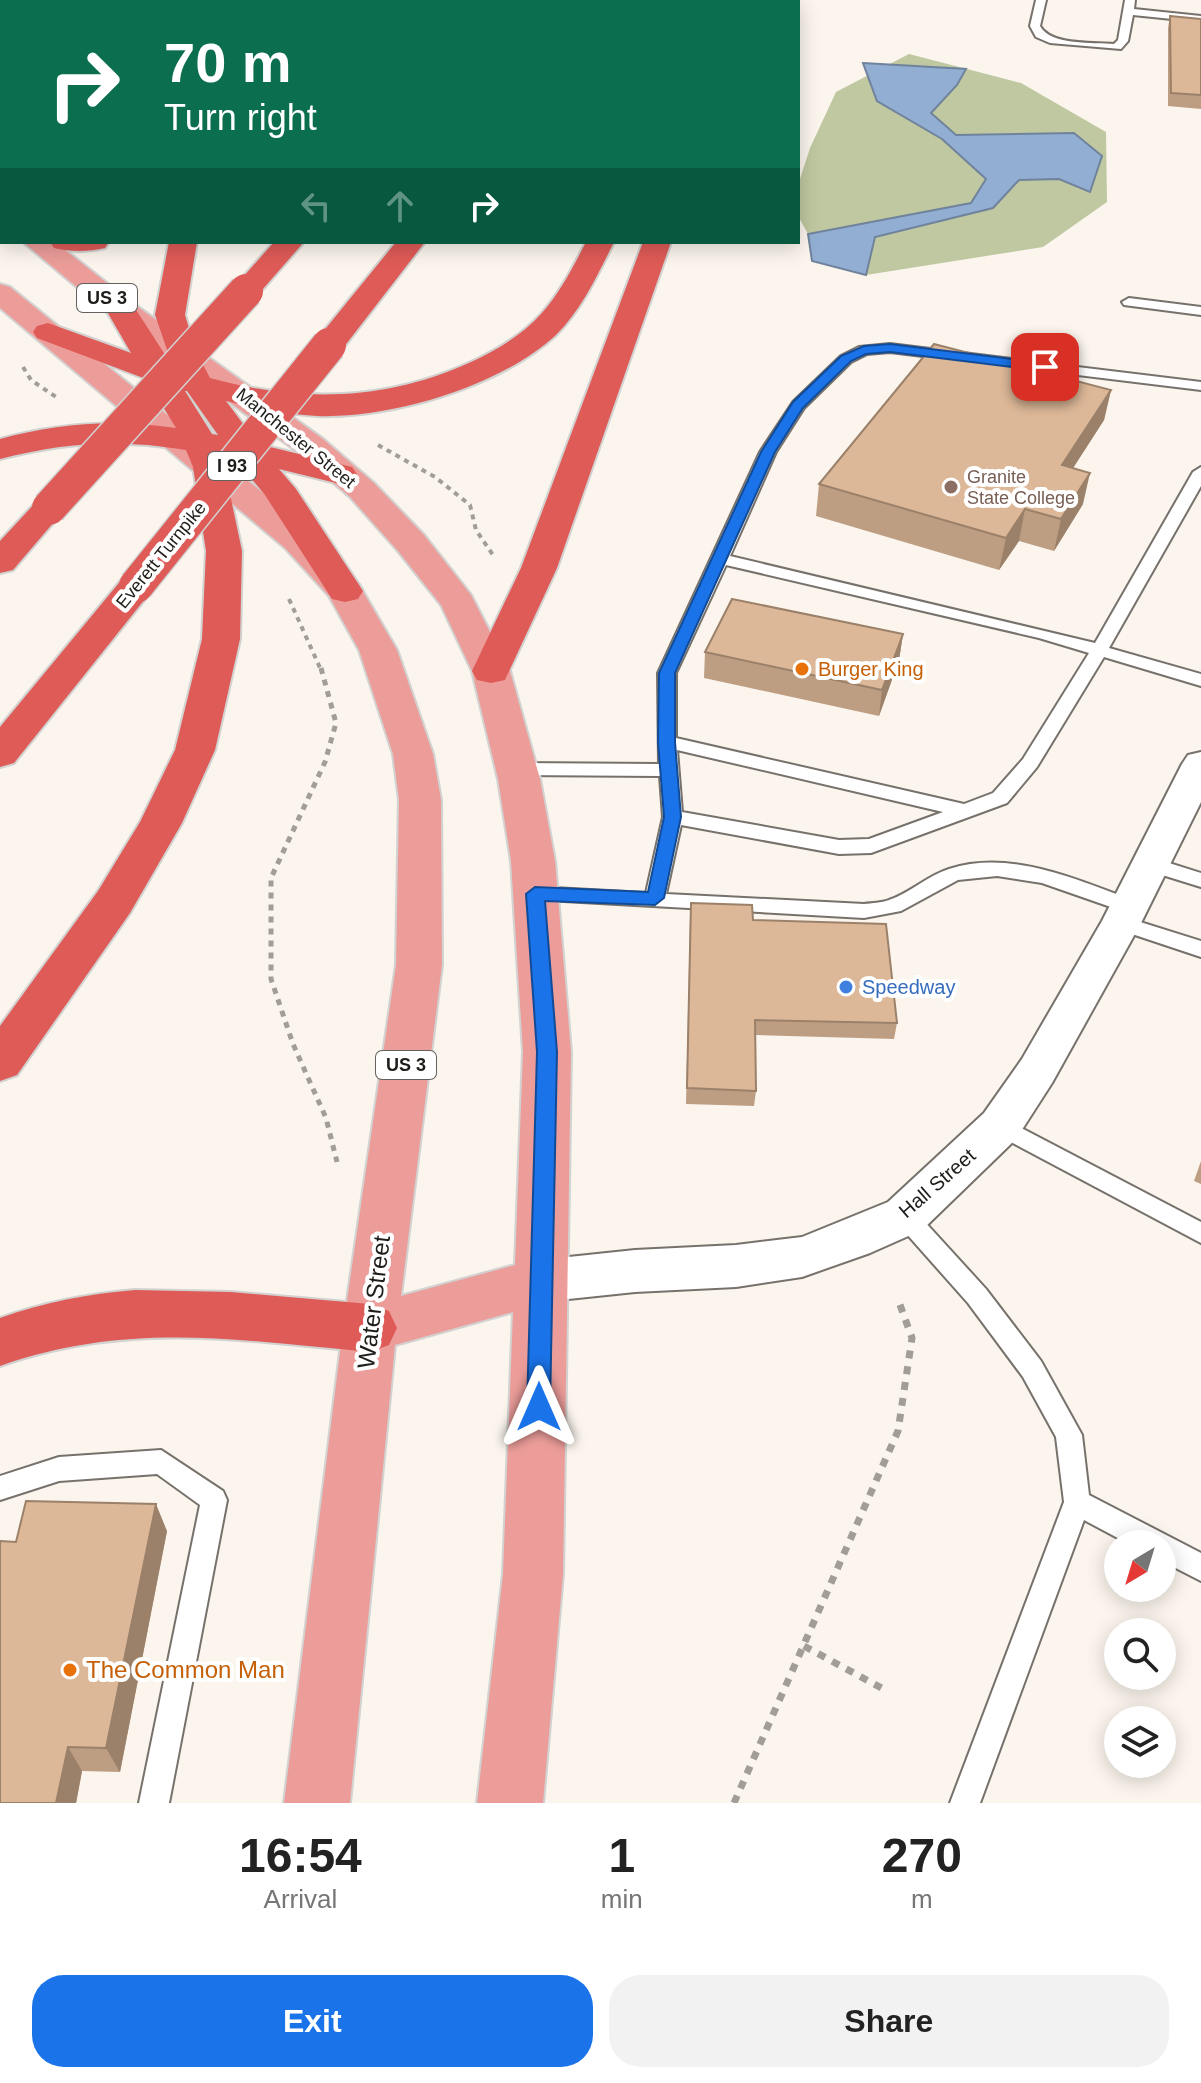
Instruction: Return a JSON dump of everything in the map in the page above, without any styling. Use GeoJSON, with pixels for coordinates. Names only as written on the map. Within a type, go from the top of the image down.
{"type":"FeatureCollection","features":[{"type":"Feature","properties":{"kind":"highway"},"geometry":{"type":"LineString","coordinates":[[0,1062],[114,902],[161,823],[195,750],[221,639],[224,551],[170,362],[170,315],[183,244]]}},
{"type":"Feature","properties":{"kind":"highway"},"geometry":{"type":"LineString","coordinates":[[0,562],[288,244]]}},
{"type":"Feature","properties":{"kind":"highway","name":"Everett Turnpike"},"geometry":{"type":"LineString","coordinates":[[0,754],[409,244]]}},
{"type":"Feature","properties":{"kind":"highway"},"geometry":{"type":"LineString","coordinates":[[197,383],[320,406],[402,396],[454,381],[504,357],[544,330],[573,294],[599,244]]}},
{"type":"Feature","properties":{"kind":"highway"},"geometry":{"type":"LineString","coordinates":[[491,671],[539,568],[656,244]]}},
{"type":"Feature","properties":{"kind":"highway"},"geometry":{"type":"LineString","coordinates":[[120,308],[170,362],[197,383],[248,454],[279,489],[345,591]]}},
{"type":"Feature","properties":{"kind":"highway"},"geometry":{"type":"LineString","coordinates":[[48,332],[170,362]]}},
{"type":"Feature","properties":{"kind":"highway"},"geometry":{"type":"LineString","coordinates":[[0,449],[57,435],[83,433],[248,454],[340,474]]}},
{"type":"Feature","properties":{"kind":"highway"},"geometry":{"type":"LineString","coordinates":[[0,1342],[20,1333],[100,1315],[206,1315],[370,1328]]}},
{"type":"Feature","properties":{"kind":"main road","name":"US 3"},"geometry":{"type":"LineString","coordinates":[[40,244],[120,308]]}},
{"type":"Feature","properties":{"kind":"main road","name":"US 3"},"geometry":{"type":"LineString","coordinates":[[0,293],[194,448],[298,540],[345,591]]}},
{"type":"Feature","properties":{"kind":"main road","name":"Manchester Street"},"geometry":{"type":"LineString","coordinates":[[170,362],[242,393],[311,446],[362,490],[411,543],[458,603],[491,671],[528,828],[535,894]]}},
{"type":"Feature","properties":{"kind":"main road","name":"Water Street"},"geometry":{"type":"LineString","coordinates":[[317,1803],[370,1328],[419,965],[420,800],[413,754],[378,650],[345,591]]}},
{"type":"Feature","properties":{"kind":"main road"},"geometry":{"type":"LineString","coordinates":[[510,1803],[533,1574],[547,1052],[535,894]]}},
{"type":"Feature","properties":{"kind":"main road","name":"Hall Street"},"geometry":{"type":"LineString","coordinates":[[370,1328],[540,1281]]}},
{"type":"Feature","properties":{"kind":"street","name":"Hall Street"},"geometry":{"type":"LineString","coordinates":[[540,1281],[635,1271],[736,1266],[802,1257],[905,1216],[1000,1126],[1070,1018],[1198,775]]}},
{"type":"Feature","properties":{"kind":"lane"},"geometry":{"type":"LineString","coordinates":[[1041,0],[1035,26],[1040,35],[1054,41],[1117,47],[1123,41],[1130,6],[1201,19]]}},
{"type":"Feature","properties":{"kind":"lane"},"geometry":{"type":"LineString","coordinates":[[1129,302],[1201,311]]}},
{"type":"Feature","properties":{"kind":"lane"},"geometry":{"type":"LineString","coordinates":[[655,898],[673,817],[667,742],[667,673],[781,428],[821,381],[846,359],[864,350],[890,348],[1201,386]]}},
{"type":"Feature","properties":{"kind":"lane"},"geometry":{"type":"LineString","coordinates":[[673,817],[839,847],[871,846],[1000,798],[1030,763],[1100,649],[1201,472]]}},
{"type":"Feature","properties":{"kind":"lane"},"geometry":{"type":"LineString","coordinates":[[721,559],[1100,649],[1201,680]]}},
{"type":"Feature","properties":{"kind":"lane"},"geometry":{"type":"LineString","coordinates":[[667,742],[966,811]]}},
{"type":"Feature","properties":{"kind":"lane"},"geometry":{"type":"LineString","coordinates":[[516,769],[669,770]]}},
{"type":"Feature","properties":{"kind":"lane"},"geometry":{"type":"LineString","coordinates":[[1150,864],[1201,880]]}},
{"type":"Feature","properties":{"kind":"lane"},"geometry":{"type":"LineString","coordinates":[[535,894],[864,911],[892,907],[953,874],[978,869],[1008,871],[1057,881],[1201,949]]}},
{"type":"Feature","properties":{"kind":"lane"},"geometry":{"type":"LineString","coordinates":[[1000,1126],[1201,1233]]}},
{"type":"Feature","properties":{"kind":"lane"},"geometry":{"type":"LineString","coordinates":[[905,1216],[977,1296],[1032,1369],[1069,1435],[1077,1502],[965,1803]]}},
{"type":"Feature","properties":{"kind":"lane"},"geometry":{"type":"LineString","coordinates":[[0,1488],[59,1469],[161,1462],[214,1500],[154,1803]]}},
{"type":"Feature","properties":{"kind":"lane"},"geometry":{"type":"LineString","coordinates":[[1077,1502],[1130,1530]]}},
{"type":"Feature","properties":{"kind":"lane"},"geometry":{"type":"LineString","coordinates":[[1176,1555],[1201,1568]]}},
{"type":"Feature","properties":{"kind":"path"},"geometry":{"type":"LineString","coordinates":[[376,445],[435,477],[470,505],[476,530],[497,561]]}},
{"type":"Feature","properties":{"kind":"path"},"geometry":{"type":"LineString","coordinates":[[280,586],[290,599],[321,668],[336,723],[325,762],[271,878],[271,979],[293,1044],[326,1118],[340,1171]]}},
{"type":"Feature","properties":{"kind":"path"},"geometry":{"type":"LineString","coordinates":[[734,1803],[898,1431],[912,1338],[899,1302]]}},
{"type":"Feature","properties":{"kind":"path"},"geometry":{"type":"LineString","coordinates":[[804,1646],[887,1691]]}},
{"type":"Feature","properties":{"kind":"green space"},"geometry":{"type":"Polygon","coordinates":[[[909,54],[1021,83],[1106,132],[1107,202],[1043,247],[866,275],[812,261],[808,234],[800,220],[800,179],[810,148],[836,92],[909,54]]]}},
{"type":"Feature","properties":{"kind":"water"},"geometry":{"type":"Polygon","coordinates":[[[863,63],[966,69],[957,85],[931,113],[956,135],[1074,133],[1102,156],[1090,192],[1059,179],[1019,180],[993,208],[875,237],[866,275],[812,261],[808,234],[971,203],[986,179],[942,139],[877,101],[863,63]]]}},
{"type":"Feature","properties":{"kind":"building"},"geometry":{"type":"Polygon","coordinates":[[[1170,16],[1201,19],[1201,95],[1171,93],[1170,16]]]}},
{"type":"Feature","properties":{"kind":"building"},"geometry":{"type":"Polygon","coordinates":[[[934,344],[1111,390],[1062,465],[1090,473],[1061,519],[1025,509],[1006,538],[819,484],[934,344]]]}},
{"type":"Feature","properties":{"kind":"building"},"geometry":{"type":"Polygon","coordinates":[[[732,599],[903,634],[882,690],[705,652],[732,599]]]}},
{"type":"Feature","properties":{"kind":"building"},"geometry":{"type":"Polygon","coordinates":[[[691,903],[752,905],[753,920],[886,924],[897,1023],[755,1020],[756,1091],[687,1088],[691,903]]]}},
{"type":"Feature","properties":{"kind":"building","name":"The Common Man"},"geometry":{"type":"Polygon","coordinates":[[[26,1501],[156,1504],[106,1748],[68,1747],[56,1803],[0,1803],[0,1541],[16,1542],[26,1501]]]}},
{"type":"Feature","properties":{"kind":"place","name":"Granite State College"},"geometry":{"type":"Point","coordinates":[951,487]}},
{"type":"Feature","properties":{"kind":"place","name":"Burger King"},"geometry":{"type":"Point","coordinates":[802,669]}},
{"type":"Feature","properties":{"kind":"place","name":"Speedway"},"geometry":{"type":"Point","coordinates":[846,987]}},
{"type":"Feature","properties":{"kind":"place","name":"The Common Man"},"geometry":{"type":"Point","coordinates":[70,1670]}},
{"type":"Feature","properties":{"kind":"route"},"geometry":{"type":"LineString","coordinates":[[539,1407],[547,1052],[535,894],[655,898],[673,817],[667,742],[667,673],[768,452],[798,405],[821,381],[846,359],[864,350],[890,348],[1045,367]]}}]}
